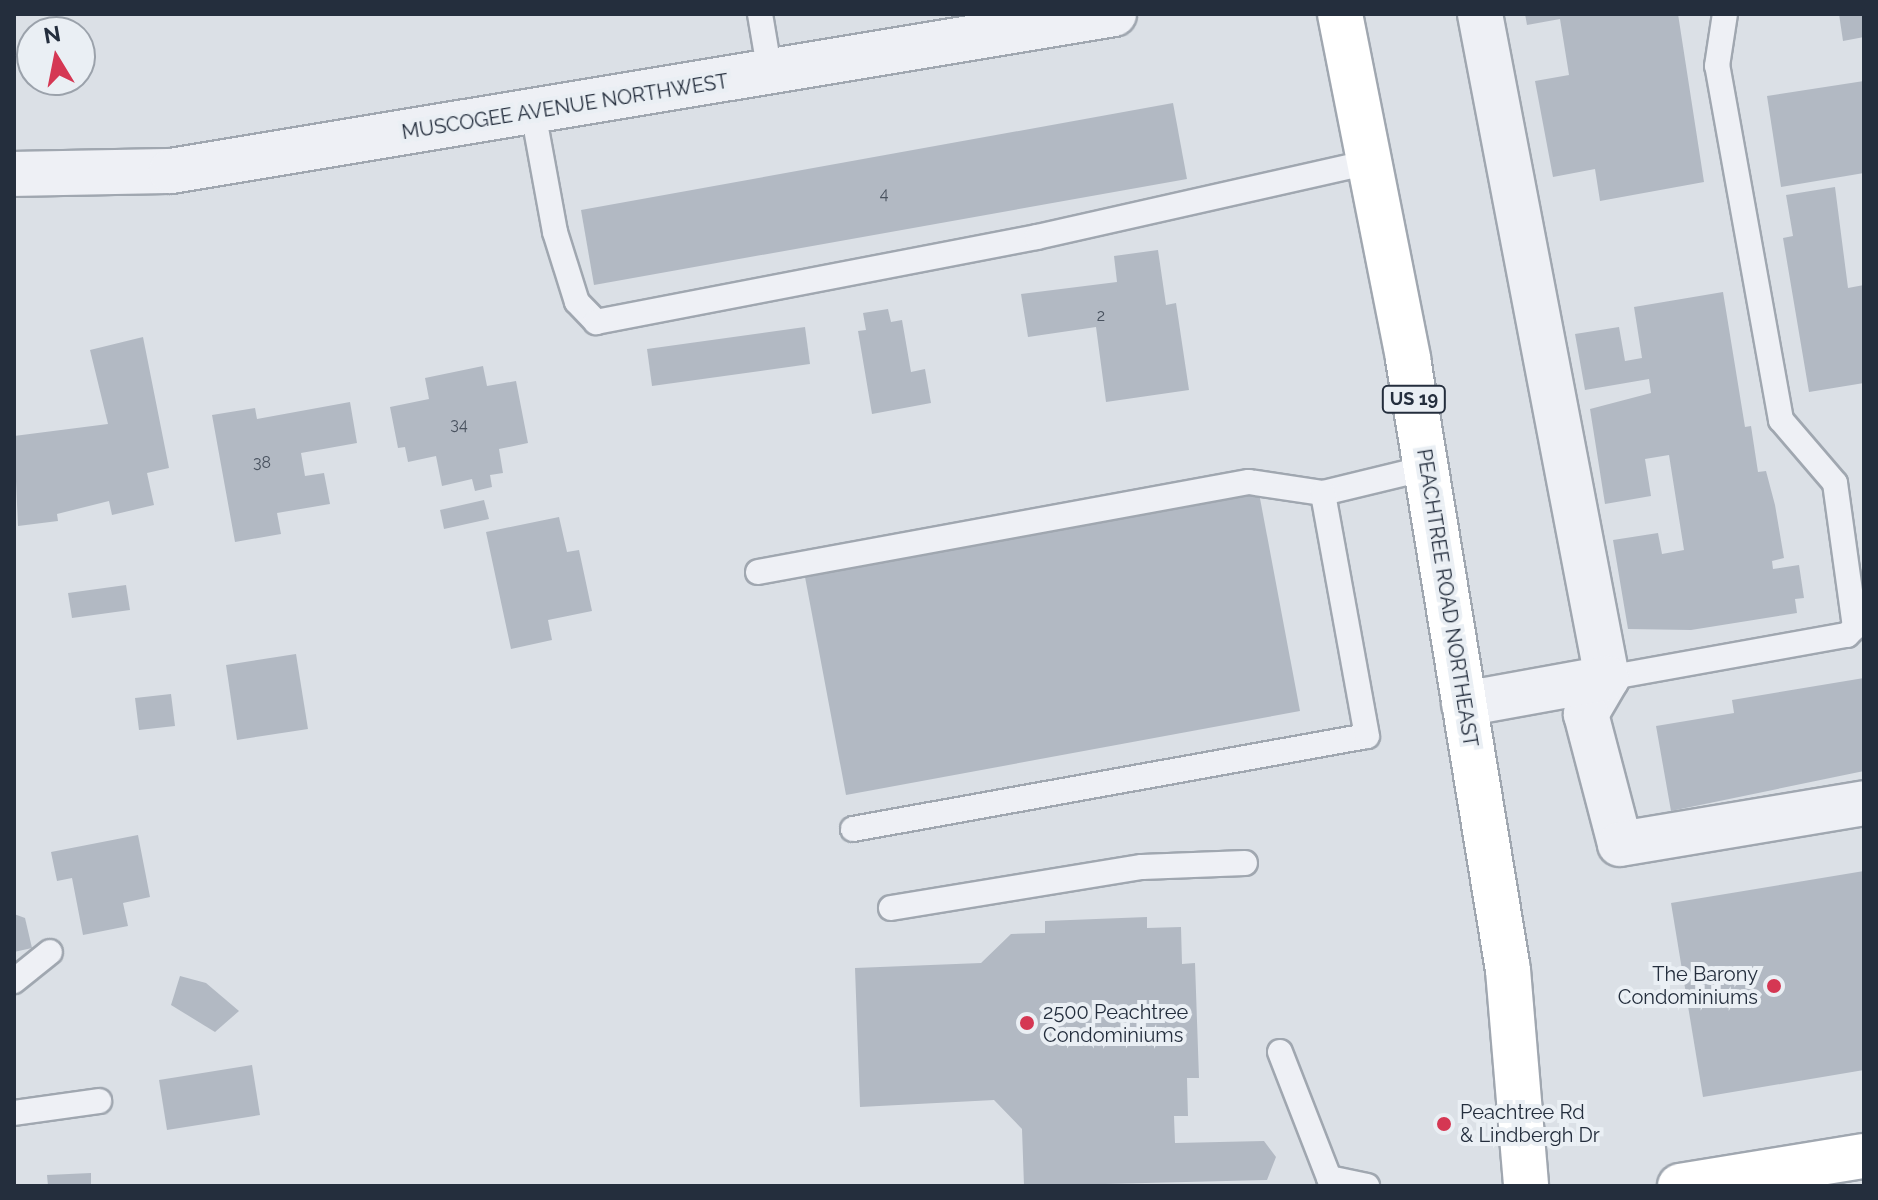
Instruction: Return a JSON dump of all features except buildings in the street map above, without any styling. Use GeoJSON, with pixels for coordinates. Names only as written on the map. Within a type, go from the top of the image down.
{"type":"FeatureCollection","features":[{"type":"Feature","properties":{"kind":"main road","name":"PEACHTREE ROAD NORTHEAST"},"geometry":{"type":"LineString","coordinates":[[1340,14],[1426,468],[1519,1041],[1526,1186]]}},
{"type":"Feature","properties":{"kind":"main road"},"geometry":{"type":"LineString","coordinates":[[1680,1186],[1864,1156]]}},
{"type":"Feature","properties":{"kind":"street","name":"MUSCOGEE AVENUE NORTHWEST"},"geometry":{"type":"LineString","coordinates":[[14,174],[171,171],[770,73],[1010,24],[1114,14]]}},
{"type":"Feature","properties":{"kind":"street"},"geometry":{"type":"LineString","coordinates":[[1480,14],[1607,678],[1586,714],[1620,844],[1864,803]]}},
{"type":"Feature","properties":{"kind":"street"},"geometry":{"type":"LineString","coordinates":[[1464,704],[1607,678]]}},
{"type":"Feature","properties":{"kind":"lane"},"geometry":{"type":"LineString","coordinates":[[760,14],[770,73]]}},
{"type":"Feature","properties":{"kind":"lane"},"geometry":{"type":"LineString","coordinates":[[1607,678],[1847,635],[1855,627],[1835,483],[1781,420],[1717,66],[1725,14]]}},
{"type":"Feature","properties":{"kind":"lane"},"geometry":{"type":"LineString","coordinates":[[533,112],[555,232],[577,302],[596,322],[1037,237],[1369,162]]}},
{"type":"Feature","properties":{"kind":"lane"},"geometry":{"type":"LineString","coordinates":[[758,572],[1249,482],[1323,493],[1426,468]]}},
{"type":"Feature","properties":{"kind":"lane"},"geometry":{"type":"LineString","coordinates":[[853,829],[1367,736],[1323,493]]}},
{"type":"Feature","properties":{"kind":"lane"},"geometry":{"type":"LineString","coordinates":[[891,908],[1142,867],[1245,863]]}},
{"type":"Feature","properties":{"kind":"lane"},"geometry":{"type":"LineString","coordinates":[[14,981],[50,952]]}},
{"type":"Feature","properties":{"kind":"lane"},"geometry":{"type":"LineString","coordinates":[[1280,1052],[1329,1178],[1367,1186]]}},
{"type":"Feature","properties":{"kind":"lane"},"geometry":{"type":"LineString","coordinates":[[14,1113],[99,1101]]}},
{"type":"Feature","properties":{"kind":"place","name":"The Barony Condominiums"},"geometry":{"type":"Point","coordinates":[1774,986]}},
{"type":"Feature","properties":{"kind":"place","name":"2500 Peachtree Condominiums"},"geometry":{"type":"Point","coordinates":[1027,1023]}},
{"type":"Feature","properties":{"kind":"place","name":"Peachtree Rd & Lindbergh Dr"},"geometry":{"type":"Point","coordinates":[1444,1124]}}]}
